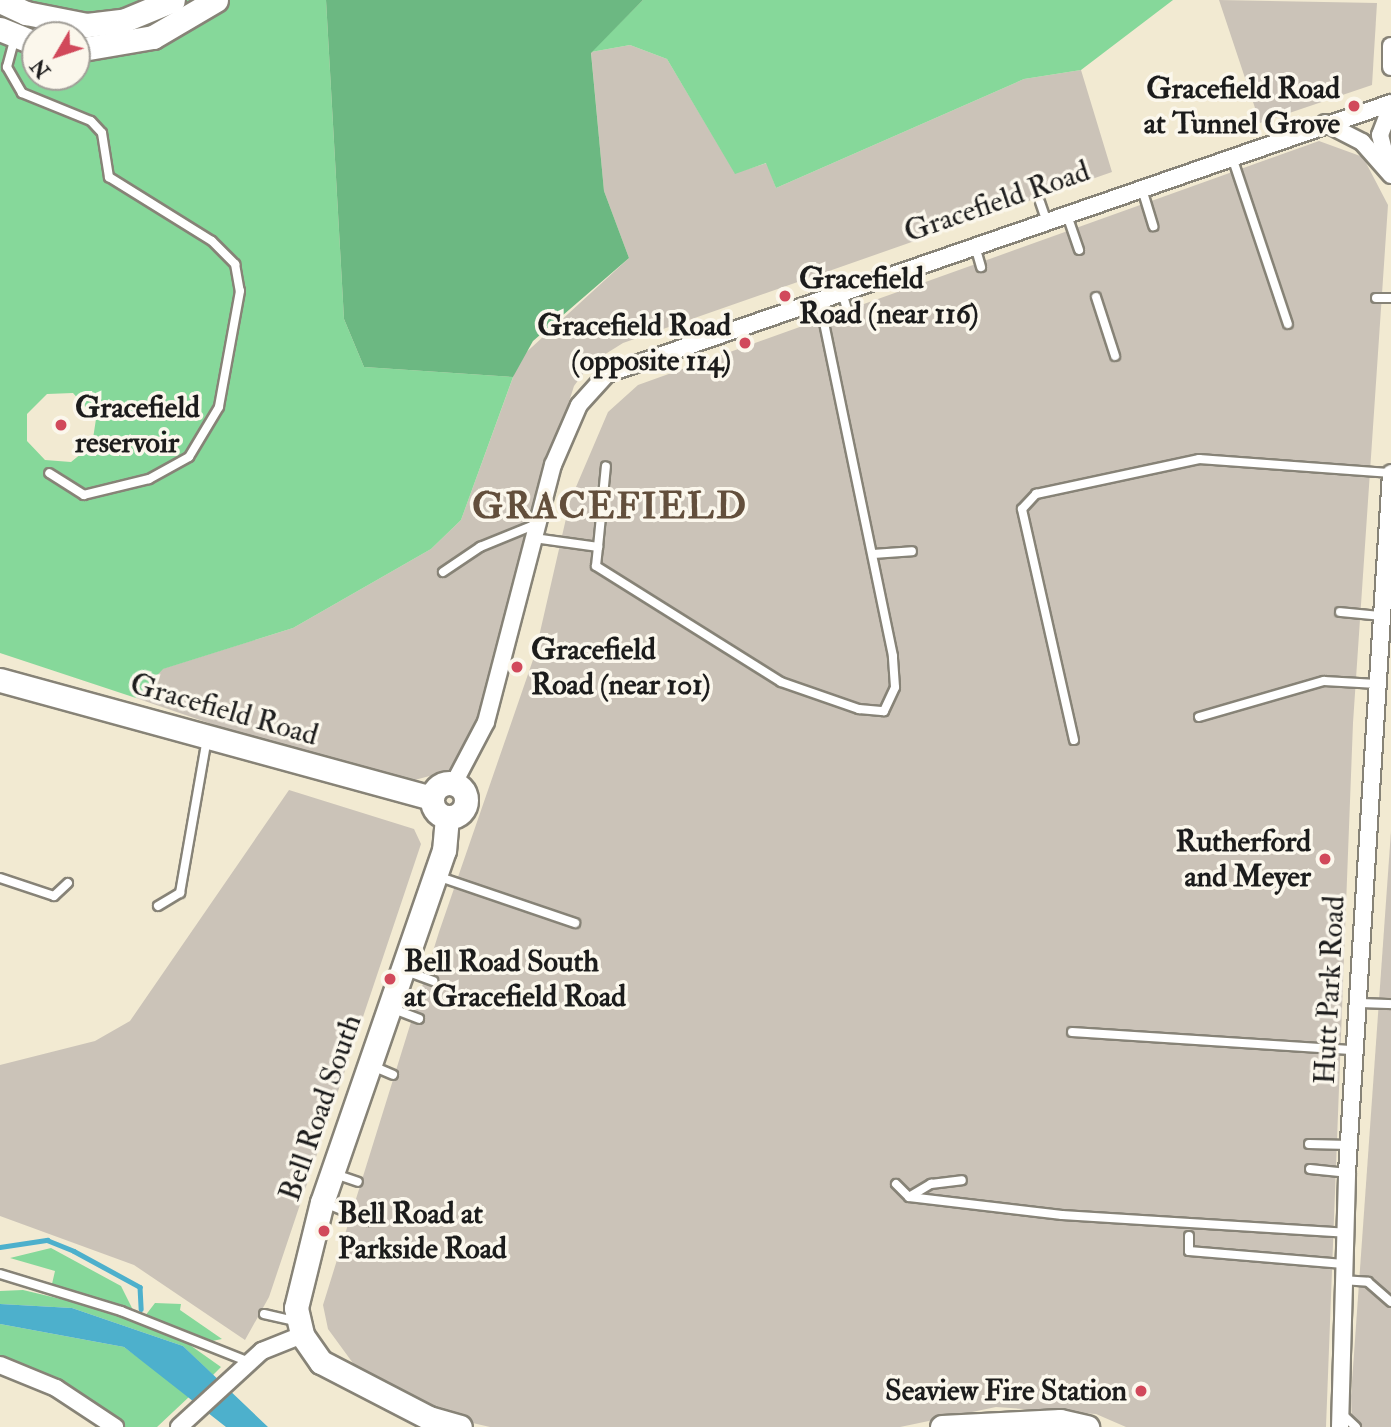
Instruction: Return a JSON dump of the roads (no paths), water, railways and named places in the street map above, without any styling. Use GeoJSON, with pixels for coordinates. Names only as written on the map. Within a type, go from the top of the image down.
{"type":"FeatureCollection","features":[{"type":"Feature","properties":{"kind":"main road"},"geometry":{"type":"LineString","coordinates":[[0,1],[26,13],[87,25],[125,20],[173,0]]}},
{"type":"Feature","properties":{"kind":"main road"},"geometry":{"type":"LineString","coordinates":[[91,48],[153,37],[216,0]]}},
{"type":"Feature","properties":{"kind":"main road","name":"Gracefield Road"},"geometry":{"type":"LineString","coordinates":[[0,680],[431,798]]}},
{"type":"Feature","properties":{"kind":"main road"},"geometry":{"type":"LineString","coordinates":[[454,783],[466,803],[447,817],[435,811],[431,798],[437,787],[454,783]]}},
{"type":"Feature","properties":{"kind":"main road","name":"Bell Road South"},"geometry":{"type":"LineString","coordinates":[[300,1328],[298,1282],[322,1202],[434,875],[447,817]]}},
{"type":"Feature","properties":{"kind":"main road"},"geometry":{"type":"LineString","coordinates":[[300,1328],[341,1375],[460,1427]]}},
{"type":"Feature","properties":{"kind":"main road"},"geometry":{"type":"LineString","coordinates":[[942,1427],[1060,1421],[1087,1427]]}},
{"type":"Feature","properties":{"kind":"street"},"geometry":{"type":"LineString","coordinates":[[1391,47],[1391,67]]}},
{"type":"Feature","properties":{"kind":"street"},"geometry":{"type":"LineString","coordinates":[[1391,104],[1380,135],[1391,173]]}},
{"type":"Feature","properties":{"kind":"street","name":"Gracefield Road"},"geometry":{"type":"LineString","coordinates":[[454,783],[486,722],[533,531],[568,429],[607,374],[974,243],[1231,155],[1391,104]]}},
{"type":"Feature","properties":{"kind":"street"},"geometry":{"type":"LineString","coordinates":[[1325,124],[1362,142],[1391,173]]}},
{"type":"Feature","properties":{"kind":"street","name":"Hutt Park Road"},"geometry":{"type":"LineString","coordinates":[[1340,1420],[1347,1173],[1391,473]]}},
{"type":"Feature","properties":{"kind":"street"},"geometry":{"type":"LineString","coordinates":[[179,1427],[249,1362],[300,1328]]}},
{"type":"Feature","properties":{"kind":"street"},"geometry":{"type":"LineString","coordinates":[[0,1365],[56,1388],[115,1427]]}},
{"type":"Feature","properties":{"kind":"lane"},"geometry":{"type":"LineString","coordinates":[[17,36],[7,67],[22,93],[91,121],[102,133],[109,177],[212,241],[235,264],[240,291],[219,407],[189,457],[149,479],[84,495],[49,473]]}},
{"type":"Feature","properties":{"kind":"lane"},"geometry":{"type":"LineString","coordinates":[[1231,155],[1288,324]]}},
{"type":"Feature","properties":{"kind":"lane"},"geometry":{"type":"LineString","coordinates":[[1141,187],[1153,226]]}},
{"type":"Feature","properties":{"kind":"lane"},"geometry":{"type":"LineString","coordinates":[[1040,202],[1046,219]]}},
{"type":"Feature","properties":{"kind":"lane"},"geometry":{"type":"LineString","coordinates":[[1066,212],[1079,250]]}},
{"type":"Feature","properties":{"kind":"lane"},"geometry":{"type":"LineString","coordinates":[[974,243],[981,267]]}},
{"type":"Feature","properties":{"kind":"lane"},"geometry":{"type":"LineString","coordinates":[[841,289],[847,310]]}},
{"type":"Feature","properties":{"kind":"lane"},"geometry":{"type":"LineString","coordinates":[[606,466],[596,566],[781,682],[859,709],[884,711],[895,687],[873,554],[818,297]]}},
{"type":"Feature","properties":{"kind":"lane"},"geometry":{"type":"LineString","coordinates":[[1096,297],[1115,356]]}},
{"type":"Feature","properties":{"kind":"lane"},"geometry":{"type":"LineString","coordinates":[[1376,298],[1391,298]]}},
{"type":"Feature","properties":{"kind":"lane"},"geometry":{"type":"LineString","coordinates":[[1073,740],[1022,509],[1036,494],[1192,460],[1391,473]]}},
{"type":"Feature","properties":{"kind":"lane"},"geometry":{"type":"LineString","coordinates":[[443,572],[480,547],[533,531],[598,547]]}},
{"type":"Feature","properties":{"kind":"lane"},"geometry":{"type":"LineString","coordinates":[[873,554],[912,551]]}},
{"type":"Feature","properties":{"kind":"lane"},"geometry":{"type":"LineString","coordinates":[[1339,612],[1381,616]]}},
{"type":"Feature","properties":{"kind":"lane"},"geometry":{"type":"LineString","coordinates":[[1199,717],[1324,681],[1377,684]]}},
{"type":"Feature","properties":{"kind":"lane"},"geometry":{"type":"LineString","coordinates":[[158,906],[180,893],[207,738]]}},
{"type":"Feature","properties":{"kind":"lane"},"geometry":{"type":"LineString","coordinates":[[434,875],[575,923]]}},
{"type":"Feature","properties":{"kind":"lane"},"geometry":{"type":"LineString","coordinates":[[0,878],[54,896],[68,883]]}},
{"type":"Feature","properties":{"kind":"lane"},"geometry":{"type":"LineString","coordinates":[[401,970],[433,981]]}},
{"type":"Feature","properties":{"kind":"lane"},"geometry":{"type":"LineString","coordinates":[[1357,1003],[1391,1004]]}},
{"type":"Feature","properties":{"kind":"lane"},"geometry":{"type":"LineString","coordinates":[[388,1007],[419,1018]]}},
{"type":"Feature","properties":{"kind":"lane"},"geometry":{"type":"LineString","coordinates":[[1072,1032],[1354,1050]]}},
{"type":"Feature","properties":{"kind":"lane"},"geometry":{"type":"LineString","coordinates":[[369,1065],[393,1076]]}},
{"type":"Feature","properties":{"kind":"lane"},"geometry":{"type":"LineString","coordinates":[[1309,1144],[1349,1145]]}},
{"type":"Feature","properties":{"kind":"lane"},"geometry":{"type":"LineString","coordinates":[[1310,1169],[1347,1173]]}},
{"type":"Feature","properties":{"kind":"lane"},"geometry":{"type":"LineString","coordinates":[[332,1173],[358,1182]]}},
{"type":"Feature","properties":{"kind":"lane"},"geometry":{"type":"LineString","coordinates":[[909,1197],[931,1184],[962,1180]]}},
{"type":"Feature","properties":{"kind":"lane"},"geometry":{"type":"LineString","coordinates":[[896,1184],[909,1197],[1062,1215],[1345,1233]]}},
{"type":"Feature","properties":{"kind":"lane"},"geometry":{"type":"LineString","coordinates":[[322,1202],[368,1221]]}},
{"type":"Feature","properties":{"kind":"lane"},"geometry":{"type":"LineString","coordinates":[[1189,1236],[1189,1251],[1343,1272],[1368,1282],[1391,1302]]}},
{"type":"Feature","properties":{"kind":"lane"},"geometry":{"type":"LineString","coordinates":[[0,1274],[121,1311],[249,1362]]}},
{"type":"Feature","properties":{"kind":"lane"},"geometry":{"type":"LineString","coordinates":[[264,1314],[300,1328]]}},
{"type":"Feature","properties":{"kind":"lane"},"geometry":{"type":"LineString","coordinates":[[1340,1420],[1356,1427]]}},
{"type":"Feature","properties":{"kind":"water"},"geometry":{"type":"Polygon","coordinates":[[[0,1304],[72,1308],[183,1346],[268,1427],[226,1427],[124,1347],[0,1324],[0,1304]]]}},
{"type":"Feature","properties":{"kind":"waterway"},"geometry":{"type":"LineString","coordinates":[[0,1247],[47,1240],[74,1251],[140,1287],[141,1309]]}},
{"type":"Feature","properties":{"kind":"place","name":"Gracefield Road at Tunnel Grove"},"geometry":{"type":"Point","coordinates":[1354,106]}},
{"type":"Feature","properties":{"kind":"place","name":"Gracefield Road (near 116)"},"geometry":{"type":"Point","coordinates":[785,296]}},
{"type":"Feature","properties":{"kind":"place","name":"Gracefield Road (opposite 114)"},"geometry":{"type":"Point","coordinates":[745,343]}},
{"type":"Feature","properties":{"kind":"place","name":"Gracefield reservoir"},"geometry":{"type":"Point","coordinates":[61,425]}},
{"type":"Feature","properties":{"kind":"place","name":"Gracefield Road (near 101)"},"geometry":{"type":"Point","coordinates":[517,667]}},
{"type":"Feature","properties":{"kind":"place","name":"Rutherford and Meyer"},"geometry":{"type":"Point","coordinates":[1325,859]}},
{"type":"Feature","properties":{"kind":"place","name":"Bell Road South at Gracefield Road"},"geometry":{"type":"Point","coordinates":[390,979]}},
{"type":"Feature","properties":{"kind":"place","name":"Bell Road at Parkside Road"},"geometry":{"type":"Point","coordinates":[324,1231]}},
{"type":"Feature","properties":{"kind":"place","name":"Seaview Fire Station"},"geometry":{"type":"Point","coordinates":[1141,1391]}},
{"type":"Feature","properties":{"kind":"district","name":"GRACEFIELD"},"geometry":{"type":"Point","coordinates":[610,507]}}]}
